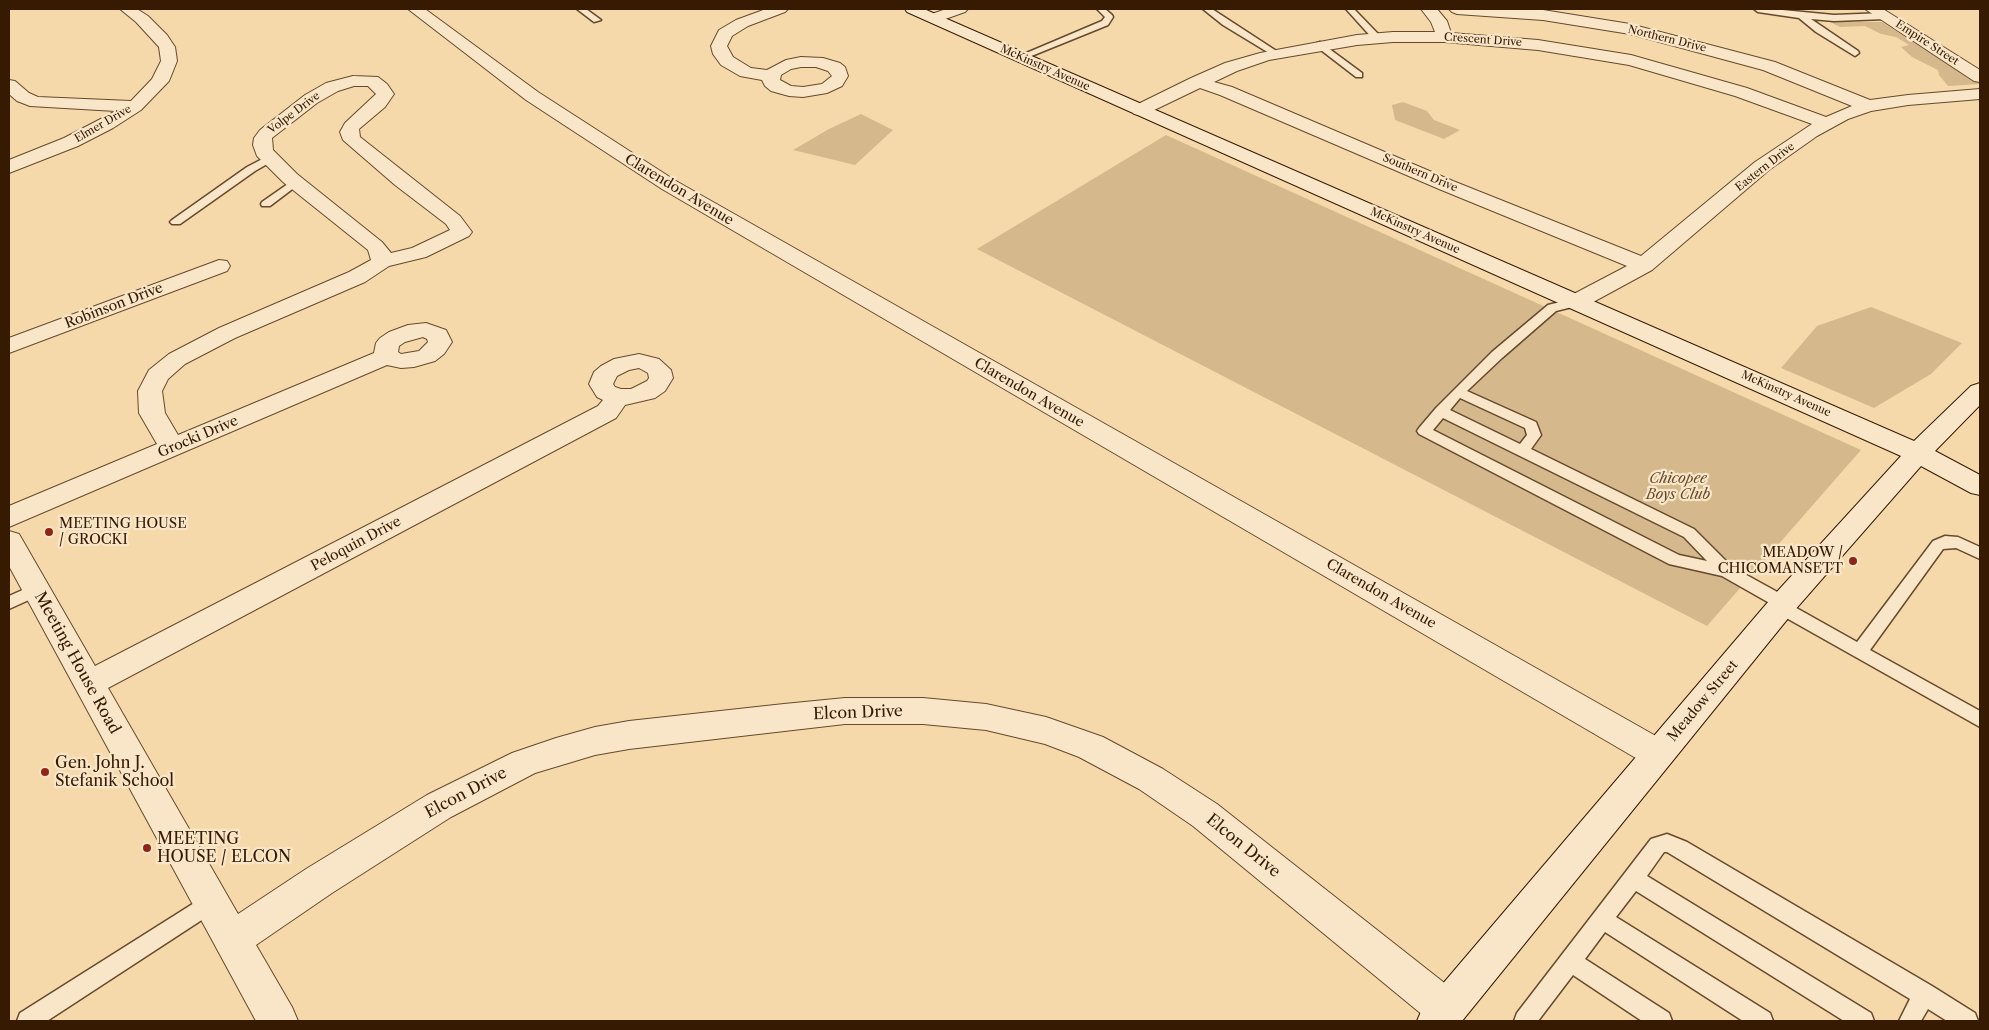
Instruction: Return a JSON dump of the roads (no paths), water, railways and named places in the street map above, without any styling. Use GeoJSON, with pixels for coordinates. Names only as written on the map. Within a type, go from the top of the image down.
{"type":"FeatureCollection","features":[{"type":"Feature","properties":{"kind":"street","name":"Elmer Drive"},"geometry":{"type":"LineString","coordinates":[[9,167],[90,133],[134,106],[160,81],[168,66],[170,56],[167,46],[142,19],[127,9]]}},
{"type":"Feature","properties":{"kind":"street","name":"Clarendon Avenue"},"geometry":{"type":"LineString","coordinates":[[416,9],[540,101],[669,185],[1658,754]]}},
{"type":"Feature","properties":{"kind":"street"},"geometry":{"type":"LineString","coordinates":[[771,76],[751,74],[737,68],[723,56],[719,46],[723,36],[732,28],[780,9]]}},
{"type":"Feature","properties":{"kind":"street","name":"McKinstry Avenue"},"geometry":{"type":"LineString","coordinates":[[912,9],[1918,452]]}},
{"type":"Feature","properties":{"kind":"street"},"geometry":{"type":"LineString","coordinates":[[934,18],[960,9]]}},
{"type":"Feature","properties":{"kind":"street"},"geometry":{"type":"LineString","coordinates":[[1429,9],[1439,20],[1444,37]]}},
{"type":"Feature","properties":{"kind":"street","name":"Northern Drive"},"geometry":{"type":"LineString","coordinates":[[1457,9],[1543,15],[1630,29],[1769,66],[1868,106]]}},
{"type":"Feature","properties":{"kind":"street","name":"Empire Street"},"geometry":{"type":"LineString","coordinates":[[1879,12],[1980,78]]}},
{"type":"Feature","properties":{"kind":"street","name":"Crescent Drive"},"geometry":{"type":"LineString","coordinates":[[1140,110],[1231,67],[1277,54],[1320,45],[1377,38],[1444,37],[1538,44],[1631,60],[1733,89],[1827,123]]}},
{"type":"Feature","properties":{"kind":"street","name":"Volpe Drive"},"geometry":{"type":"LineString","coordinates":[[172,448],[152,413],[150,398],[152,384],[167,367],[192,350],[357,277],[382,261],[429,249],[459,235],[462,230],[449,216],[352,140],[349,132],[351,127],[384,96],[384,91],[372,82],[358,81],[332,87],[320,93],[292,113],[262,138],[262,145],[270,158]]}},
{"type":"Feature","properties":{"kind":"street","name":"Southern Drive"},"geometry":{"type":"LineString","coordinates":[[1197,82],[1226,90],[1446,184],[1644,265]]}},
{"type":"Feature","properties":{"kind":"street"},"geometry":{"type":"LineString","coordinates":[[9,85],[23,97],[36,102],[134,106]]}},
{"type":"Feature","properties":{"kind":"street","name":"Eastern Drive"},"geometry":{"type":"LineString","coordinates":[[1576,302],[1644,265],[1762,166],[1827,123],[1868,106],[1943,96],[1980,94]]}},
{"type":"Feature","properties":{"kind":"street"},"geometry":{"type":"LineString","coordinates":[[270,158],[295,182],[375,246],[381,253],[382,261]]}},
{"type":"Feature","properties":{"kind":"street","name":"Robinson Drive"},"geometry":{"type":"LineString","coordinates":[[9,346],[219,266]]}},
{"type":"Feature","properties":{"kind":"street","name":"Grocki Drive"},"geometry":{"type":"LineString","coordinates":[[9,517],[388,356]]}},
{"type":"Feature","properties":{"kind":"street","name":"Meadow Street"},"geometry":{"type":"LineString","coordinates":[[1442,1016],[1782,605],[1918,452],[1980,392]]}},
{"type":"Feature","properties":{"kind":"street","name":"Peloquin Drive"},"geometry":{"type":"LineString","coordinates":[[88,684],[607,412],[618,397]]}},
{"type":"Feature","properties":{"kind":"street"},"geometry":{"type":"LineString","coordinates":[[1918,452],[1980,486]]}},
{"type":"Feature","properties":{"kind":"street","name":"Meeting House Road"},"geometry":{"type":"LineString","coordinates":[[9,541],[22,596],[88,684],[278,1021]]}},
{"type":"Feature","properties":{"kind":"street","name":"Elcon Drive"},"geometry":{"type":"LineString","coordinates":[[232,940],[319,881],[438,806],[515,767],[563,750],[595,741],[629,735],[784,717],[845,712],[924,711],[986,717],[1046,731],[1090,747],[1151,779],[1204,815],[1442,1016]]}},
{"type":"Feature","properties":{"kind":"lane"},"geometry":{"type":"LineString","coordinates":[[581,9],[597,20]]}},
{"type":"Feature","properties":{"kind":"lane"},"geometry":{"type":"LineString","coordinates":[[1021,57],[1105,23],[1109,16],[1101,9]]}},
{"type":"Feature","properties":{"kind":"lane"},"geometry":{"type":"LineString","coordinates":[[1207,9],[1226,23],[1277,54]]}},
{"type":"Feature","properties":{"kind":"lane"},"geometry":{"type":"LineString","coordinates":[[1350,9],[1377,38]]}},
{"type":"Feature","properties":{"kind":"lane"},"geometry":{"type":"LineString","coordinates":[[1758,9],[1802,16],[1859,18],[1879,12]]}},
{"type":"Feature","properties":{"kind":"lane"},"geometry":{"type":"LineString","coordinates":[[1802,16],[1819,30],[1856,54]]}},
{"type":"Feature","properties":{"kind":"lane"},"geometry":{"type":"LineString","coordinates":[[1320,45],[1359,75]]}},
{"type":"Feature","properties":{"kind":"lane"},"geometry":{"type":"LineString","coordinates":[[176,222],[251,169],[270,158]]}},
{"type":"Feature","properties":{"kind":"lane"},"geometry":{"type":"LineString","coordinates":[[266,204],[295,182]]}},
{"type":"Feature","properties":{"kind":"lane"},"geometry":{"type":"LineString","coordinates":[[1576,302],[1552,308],[1497,355],[1458,392],[1424,430],[1675,560],[1726,571]]}},
{"type":"Feature","properties":{"kind":"lane"},"geometry":{"type":"LineString","coordinates":[[1458,392],[1530,425],[1534,435],[1522,451]]}},
{"type":"Feature","properties":{"kind":"lane"},"geometry":{"type":"LineString","coordinates":[[1441,411],[1689,533],[1726,571],[1859,652],[1980,720]]}},
{"type":"Feature","properties":{"kind":"lane"},"geometry":{"type":"LineString","coordinates":[[1859,652],[1938,545],[1945,542],[1958,543],[1980,553]]}},
{"type":"Feature","properties":{"kind":"lane"},"geometry":{"type":"LineString","coordinates":[[1527,1020],[1658,845],[1667,843],[1680,848],[1967,1021]]}},
{"type":"Feature","properties":{"kind":"lane"},"geometry":{"type":"LineString","coordinates":[[1633,878],[1863,1021]]}},
{"type":"Feature","properties":{"kind":"lane"},"geometry":{"type":"LineString","coordinates":[[28,1021],[210,903]]}},
{"type":"Feature","properties":{"kind":"lane"},"geometry":{"type":"LineString","coordinates":[[1602,919],[1762,1021]]}},
{"type":"Feature","properties":{"kind":"lane"},"geometry":{"type":"LineString","coordinates":[[1570,961],[1661,1021]]}},
{"type":"Feature","properties":{"kind":"lane"},"geometry":{"type":"LineString","coordinates":[[1910,1021],[1924,994]]}},
{"type":"Feature","properties":{"kind":"place","name":"MEETING HOUSE / GROCKI"},"geometry":{"type":"Point","coordinates":[49,532]}},
{"type":"Feature","properties":{"kind":"place","name":"MEADOW / CHICOMANSETT"},"geometry":{"type":"Point","coordinates":[1853,561]}},
{"type":"Feature","properties":{"kind":"place","name":"Gen. John J. Stefanik School"},"geometry":{"type":"Point","coordinates":[45,772]}},
{"type":"Feature","properties":{"kind":"place","name":"MEETING HOUSE / ELCON"},"geometry":{"type":"Point","coordinates":[147,848]}},
{"type":"Feature","properties":{"kind":"park label","name":"Chicopee Boys Club"},"geometry":{"type":"Point","coordinates":[1678,488]}}]}
